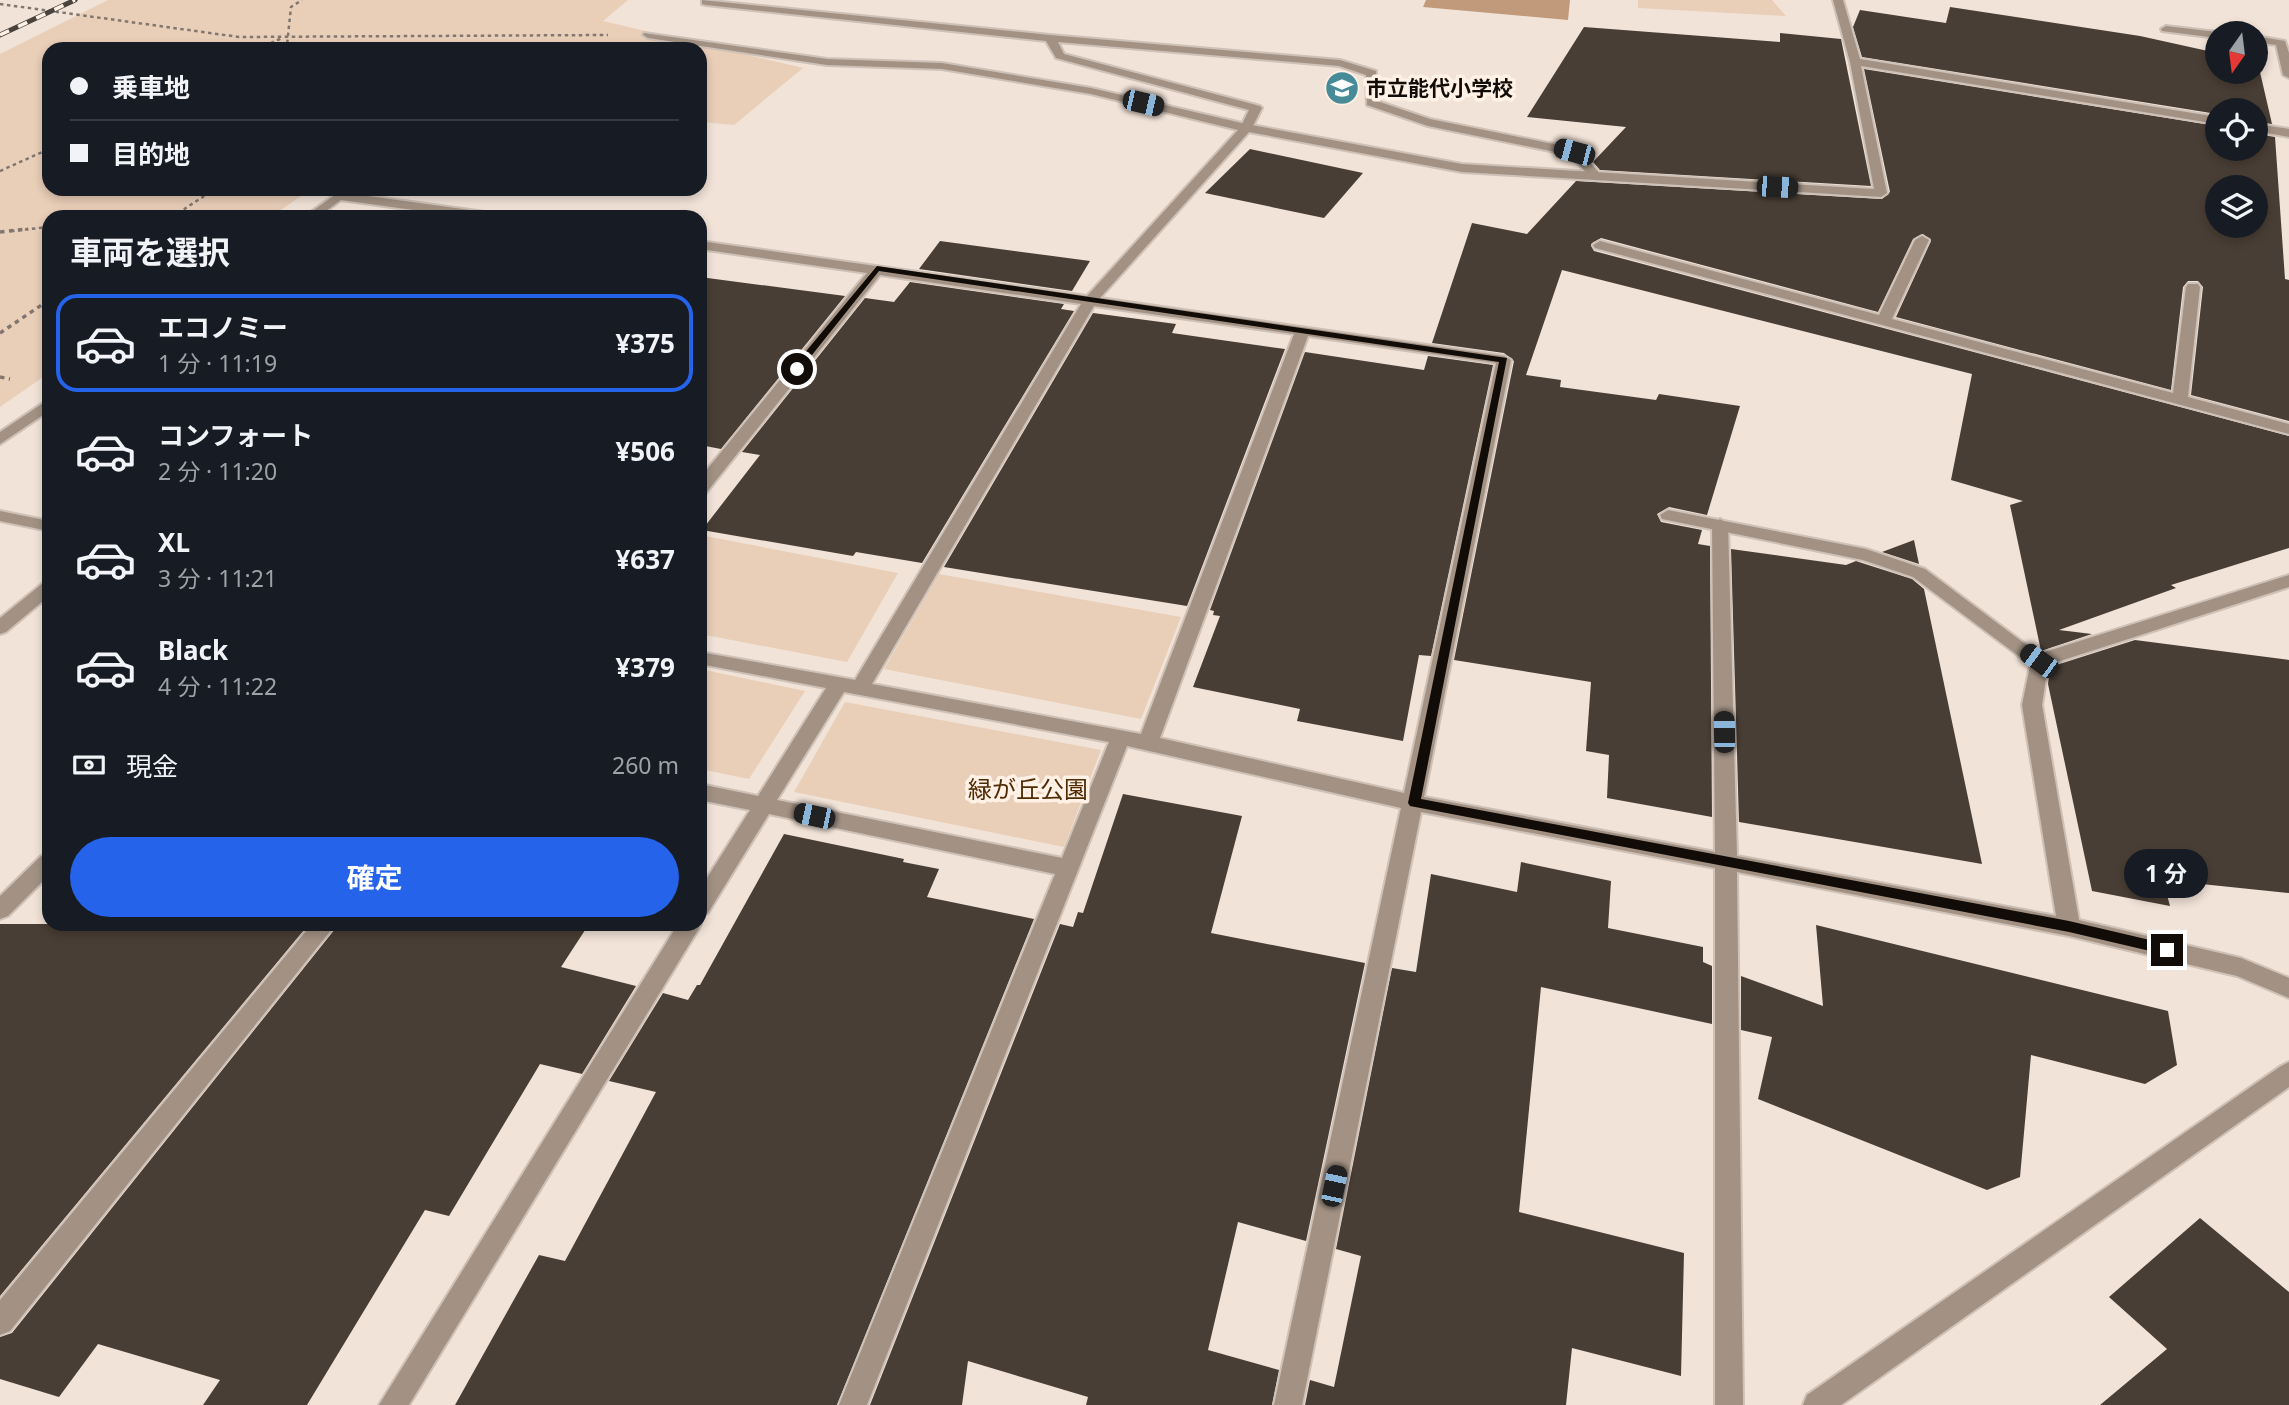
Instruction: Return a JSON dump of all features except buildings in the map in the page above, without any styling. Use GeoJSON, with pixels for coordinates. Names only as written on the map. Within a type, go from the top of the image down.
{"type":"FeatureCollection","features":[{"type":"Feature","properties":{"kind":"street"},"geometry":{"type":"LineString","coordinates":[[708,0],[706,2],[1050,38],[1340,63],[1372,73],[1371,103],[1428,122],[1574,152],[1596,176]]}},
{"type":"Feature","properties":{"kind":"street"},"geometry":{"type":"LineString","coordinates":[[707,44],[827,62],[942,66],[1091,91],[1246,128],[1462,167],[1881,193],[1854,62],[1838,0]]}},
{"type":"Feature","properties":{"kind":"street"},"geometry":{"type":"LineString","coordinates":[[2166,29],[2205,34]]}},
{"type":"Feature","properties":{"kind":"street"},"geometry":{"type":"LineString","coordinates":[[648,35],[694,42]]}},
{"type":"Feature","properties":{"kind":"street"},"geometry":{"type":"LineString","coordinates":[[860,688],[1090,301],[1246,128],[1256,108],[1060,56],[1050,38]]}},
{"type":"Feature","properties":{"kind":"street"},"geometry":{"type":"LineString","coordinates":[[2268,41],[2281,43],[2289,75]]}},
{"type":"Feature","properties":{"kind":"street"},"geometry":{"type":"LineString","coordinates":[[1854,62],[2205,119]]}},
{"type":"Feature","properties":{"kind":"street"},"geometry":{"type":"LineString","coordinates":[[2268,130],[2289,133]]}},
{"type":"Feature","properties":{"kind":"street"},"geometry":{"type":"LineString","coordinates":[[320,210],[339,196],[441,210]]}},
{"type":"Feature","properties":{"kind":"street"},"geometry":{"type":"LineString","coordinates":[[1884,320],[1922,240]]}},
{"type":"Feature","properties":{"kind":"street"},"geometry":{"type":"LineString","coordinates":[[1600,245],[2289,429]]}},
{"type":"Feature","properties":{"kind":"street"},"geometry":{"type":"LineString","coordinates":[[707,246],[877,268],[1504,360],[1288,1405]]}},
{"type":"Feature","properties":{"kind":"street"},"geometry":{"type":"LineString","coordinates":[[707,480],[877,268]]}},
{"type":"Feature","properties":{"kind":"street"},"geometry":{"type":"LineString","coordinates":[[2180,400],[2193,287]]}},
{"type":"Feature","properties":{"kind":"street"},"geometry":{"type":"LineString","coordinates":[[1148,743],[1303,331]]}},
{"type":"Feature","properties":{"kind":"street"},"geometry":{"type":"LineString","coordinates":[[0,439],[42,409]]}},
{"type":"Feature","properties":{"kind":"street"},"geometry":{"type":"LineString","coordinates":[[1668,514],[1866,555],[1919,573],[2039,661]]}},
{"type":"Feature","properties":{"kind":"street"},"geometry":{"type":"LineString","coordinates":[[0,516],[42,525]]}},
{"type":"Feature","properties":{"kind":"street"},"geometry":{"type":"LineString","coordinates":[[1720,524],[1726,862],[1730,1405]]}},
{"type":"Feature","properties":{"kind":"street"},"geometry":{"type":"LineString","coordinates":[[2039,661],[2096,645],[2289,581]]}},
{"type":"Feature","properties":{"kind":"street"},"geometry":{"type":"LineString","coordinates":[[0,628],[42,593]]}},
{"type":"Feature","properties":{"kind":"street"},"geometry":{"type":"LineString","coordinates":[[707,659],[1121,737],[1414,803],[2069,927],[2241,967],[2289,988]]}},
{"type":"Feature","properties":{"kind":"street"},"geometry":{"type":"LineString","coordinates":[[2039,661],[2032,705],[2069,927]]}},
{"type":"Feature","properties":{"kind":"street"},"geometry":{"type":"LineString","coordinates":[[707,896],[838,685]]}},
{"type":"Feature","properties":{"kind":"street"},"geometry":{"type":"LineString","coordinates":[[853,1405],[1121,737]]}},
{"type":"Feature","properties":{"kind":"street"},"geometry":{"type":"LineString","coordinates":[[707,794],[1069,868]]}},
{"type":"Feature","properties":{"kind":"street"},"geometry":{"type":"LineString","coordinates":[[0,910],[42,869]]}},
{"type":"Feature","properties":{"kind":"street"},"geometry":{"type":"LineString","coordinates":[[0,1321],[319,931]]}},
{"type":"Feature","properties":{"kind":"street"},"geometry":{"type":"LineString","coordinates":[[393,1405],[686,931]]}},
{"type":"Feature","properties":{"kind":"street"},"geometry":{"type":"LineString","coordinates":[[1817,1405],[2289,1073]]}},
{"type":"Feature","properties":{"kind":"path"},"geometry":{"type":"LineString","coordinates":[[285,42],[291,8],[302,0]]}},
{"type":"Feature","properties":{"kind":"path"},"geometry":{"type":"LineString","coordinates":[[0,4],[239,37],[648,35]]}},
{"type":"Feature","properties":{"kind":"path"},"geometry":{"type":"LineString","coordinates":[[273,42],[286,36]]}},
{"type":"Feature","properties":{"kind":"path"},"geometry":{"type":"LineString","coordinates":[[0,171],[42,152]]}},
{"type":"Feature","properties":{"kind":"path"},"geometry":{"type":"LineString","coordinates":[[182,210],[204,196]]}},
{"type":"Feature","properties":{"kind":"path"},"geometry":{"type":"LineString","coordinates":[[0,232],[42,228]]}},
{"type":"Feature","properties":{"kind":"path"},"geometry":{"type":"LineString","coordinates":[[0,333],[42,305]]}},
{"type":"Feature","properties":{"kind":"green space"},"geometry":{"type":"Polygon","coordinates":[[[108,0],[628,0],[603,21],[692,42],[42,42],[42,196],[301,196],[281,210],[42,210],[42,378],[0,407],[0,54],[108,0]]]}},
{"type":"Feature","properties":{"kind":"green space"},"geometry":{"type":"Polygon","coordinates":[[[1638,0],[1772,0],[1786,16],[1638,8],[1638,0]]]}},
{"type":"Feature","properties":{"kind":"green space"},"geometry":{"type":"Polygon","coordinates":[[[707,45],[803,68],[734,125],[707,123],[707,45]]]}},
{"type":"Feature","properties":{"kind":"green space"},"geometry":{"type":"Polygon","coordinates":[[[707,536],[898,573],[847,662],[707,635],[707,536]]]}},
{"type":"Feature","properties":{"kind":"green space","name":"緑が丘公園"},"geometry":{"type":"Polygon","coordinates":[[[939,574],[1181,617],[1141,719],[884,669],[939,574]]]}},
{"type":"Feature","properties":{"kind":"green space"},"geometry":{"type":"Polygon","coordinates":[[[707,670],[805,691],[749,779],[707,770],[707,670]]]}},
{"type":"Feature","properties":{"kind":"green space","name":"緑が丘公園"},"geometry":{"type":"Polygon","coordinates":[[[845,702],[1101,750],[1064,847],[794,792],[845,702]]]}},
{"type":"Feature","properties":{"kind":"shaded area"},"geometry":{"type":"Polygon","coordinates":[[[1426,0],[1570,0],[1568,20],[1423,7],[1426,0]]]}},
{"type":"Feature","properties":{"kind":"railway"},"geometry":{"type":"LineString","coordinates":[[0,35],[75,0]]}},
{"type":"Feature","properties":{"kind":"place","name":"市立能代小学校"},"geometry":{"type":"Point","coordinates":[1342,88]}},
{"type":"Feature","properties":{"kind":"route"},"geometry":{"type":"LineString","coordinates":[[797,369],[877,268],[1504,360],[1414,803],[2069,927],[2167,950]]}}]}
